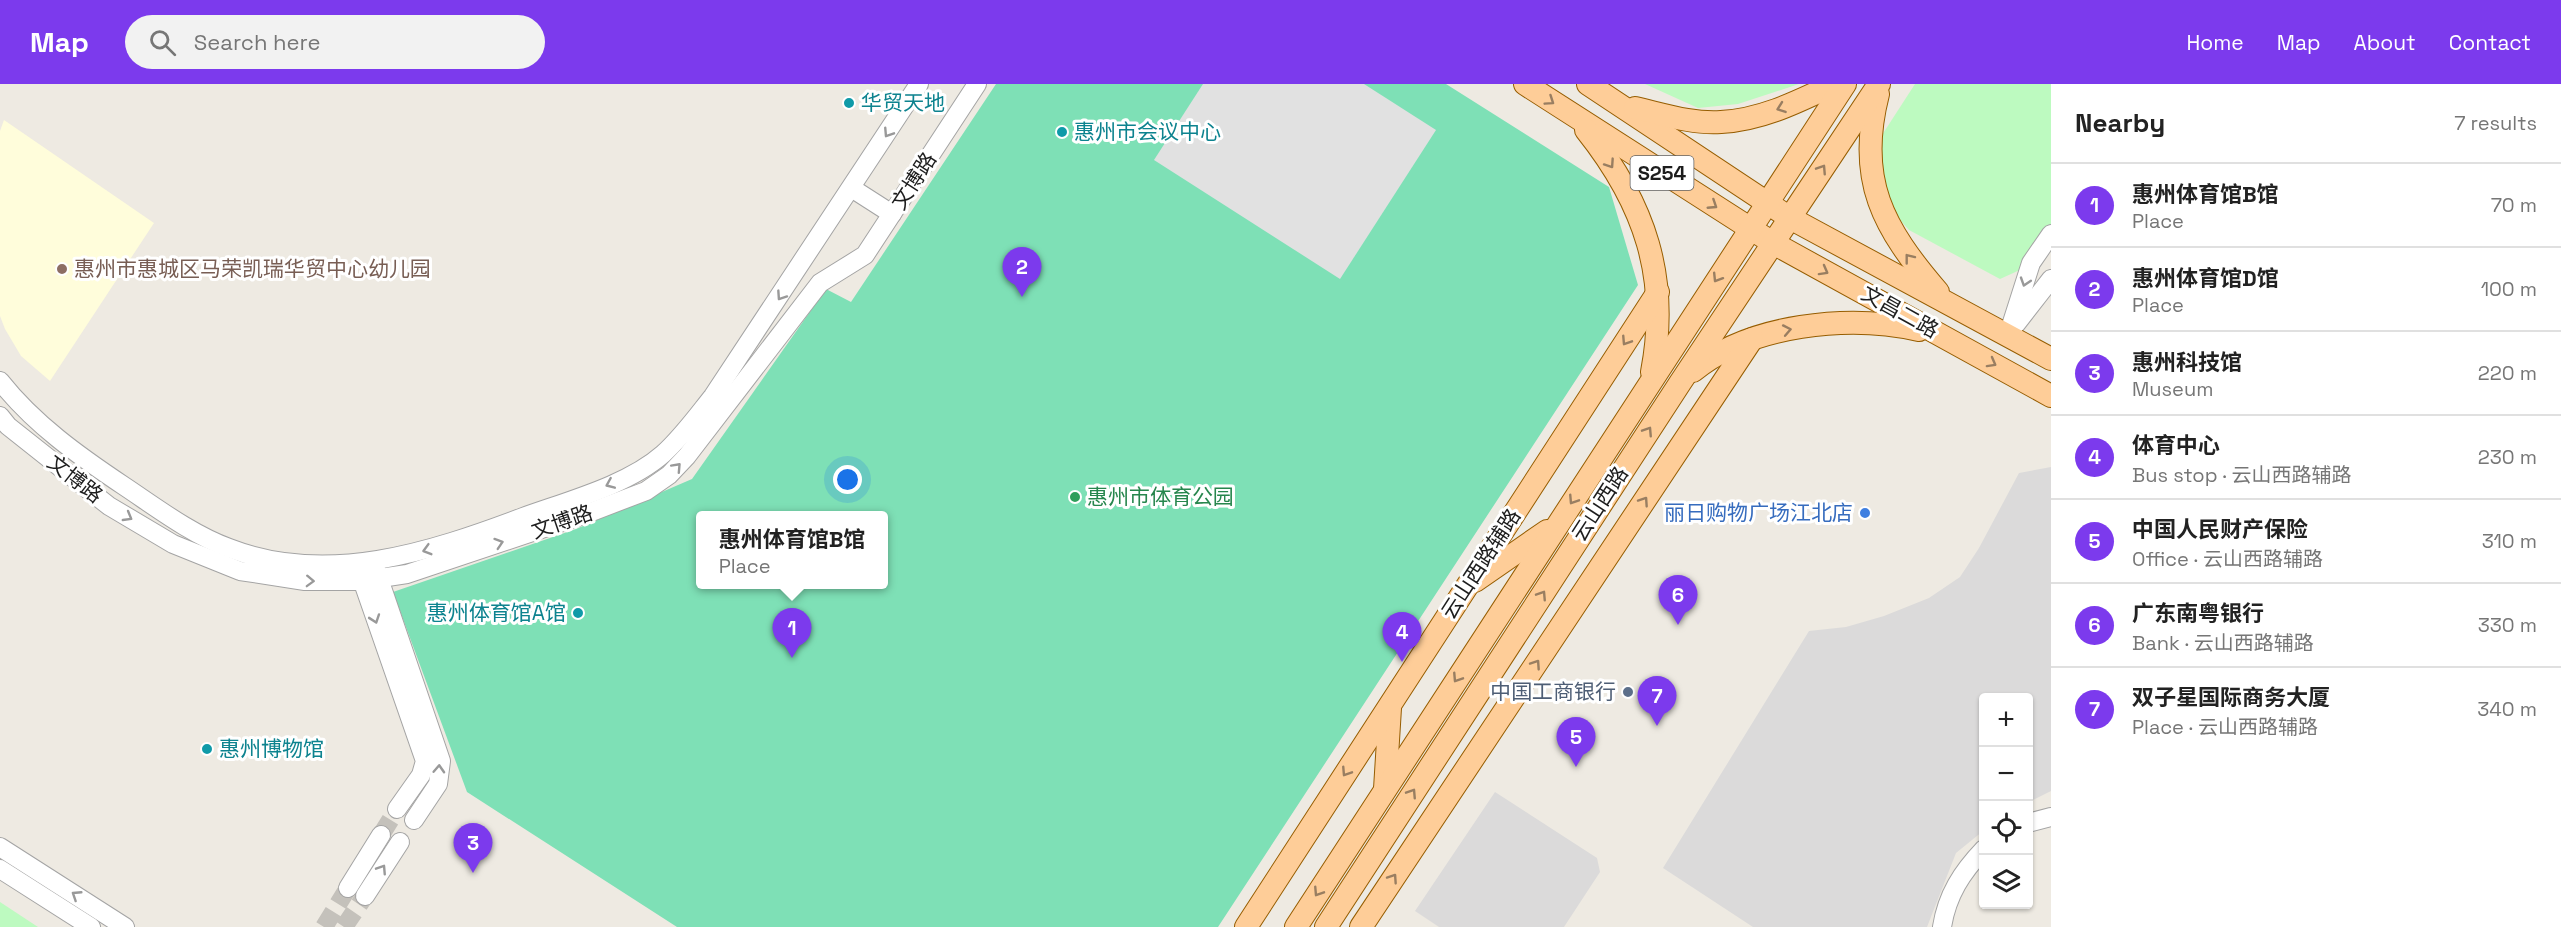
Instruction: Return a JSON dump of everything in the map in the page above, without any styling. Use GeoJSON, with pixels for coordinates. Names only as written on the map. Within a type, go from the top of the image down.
{"type":"FeatureCollection","features":[{"type":"Feature","properties":{"kind":"main road","name":"S254"},"geometry":{"type":"LineString","coordinates":[[1526,84],[1749,229]]}},
{"type":"Feature","properties":{"kind":"main road","name":"S254"},"geometry":{"type":"LineString","coordinates":[[1588,84],[1790,218]]}},
{"type":"Feature","properties":{"kind":"main road"},"geometry":{"type":"LineString","coordinates":[[1620,105],[1696,121],[1721,122],[1750,118],[1778,109],[1835,84]]}},
{"type":"Feature","properties":{"kind":"main road","name":"云山西路"},"geometry":{"type":"LineString","coordinates":[[1296,927],[1650,380],[1845,84]]}},
{"type":"Feature","properties":{"kind":"main road"},"geometry":{"type":"LineString","coordinates":[[1880,84],[1870,137],[1870,164],[1876,195],[1888,224],[1903,250],[1947,303]]}},
{"type":"Feature","properties":{"kind":"main road","name":"云山西路"},"geometry":{"type":"LineString","coordinates":[[1326,927],[1680,383],[1880,84]]}},
{"type":"Feature","properties":{"kind":"main road"},"geometry":{"type":"LineString","coordinates":[[1575,117],[1617,173],[1637,213],[1650,249],[1658,292],[1658,335],[1650,380]]}},
{"type":"Feature","properties":{"kind":"main road","name":"文昌二路"},"geometry":{"type":"LineString","coordinates":[[1790,218],[2051,359]]}},
{"type":"Feature","properties":{"kind":"main road","name":"文昌二路"},"geometry":{"type":"LineString","coordinates":[[1749,229],[2051,396]]}},
{"type":"Feature","properties":{"kind":"main road","name":"云山西路辅路"},"geometry":{"type":"LineString","coordinates":[[1246,927],[1658,292]]}},
{"type":"Feature","properties":{"kind":"main road"},"geometry":{"type":"LineString","coordinates":[[1680,383],[1702,364],[1752,339],[1784,330],[1863,322],[1899,325],[1941,335]]}},
{"type":"Feature","properties":{"kind":"main road"},"geometry":{"type":"LineString","coordinates":[[1360,927],[1752,339]]}},
{"type":"Feature","properties":{"kind":"main road"},"geometry":{"type":"LineString","coordinates":[[1466,588],[1558,524]]}},
{"type":"Feature","properties":{"kind":"main road"},"geometry":{"type":"LineString","coordinates":[[1384,790],[1390,705]]}},
{"type":"Feature","properties":{"kind":"main road"},"geometry":{"type":"LineString","coordinates":[[1360,927],[1380,842]]}},
{"type":"Feature","properties":{"kind":"street","name":"文博路"},"geometry":{"type":"LineString","coordinates":[[3,427],[109,506],[173,544],[240,571],[305,581],[368,570],[406,556],[463,540],[608,485],[636,472],[662,455],[687,429],[713,396],[853,189],[920,84]]}},
{"type":"Feature","properties":{"kind":"street","name":"文博路"},"geometry":{"type":"LineString","coordinates":[[0,381],[8,406],[55,436],[97,468],[177,522],[228,548],[266,559],[304,565],[407,574],[586,514],[646,491],[669,475],[687,456],[820,283],[865,255],[977,84]]}},
{"type":"Feature","properties":{"kind":"street"},"geometry":{"type":"LineString","coordinates":[[853,189],[892,214]]}},
{"type":"Feature","properties":{"kind":"street"},"geometry":{"type":"LineString","coordinates":[[2008,335],[2031,263],[2051,234]]}},
{"type":"Feature","properties":{"kind":"street"},"geometry":{"type":"LineString","coordinates":[[2008,335],[2051,279]]}},
{"type":"Feature","properties":{"kind":"street"},"geometry":{"type":"LineString","coordinates":[[3,427],[8,406]]}},
{"type":"Feature","properties":{"kind":"street"},"geometry":{"type":"LineString","coordinates":[[368,570],[424,761],[421,775],[397,809]]}},
{"type":"Feature","properties":{"kind":"street"},"geometry":{"type":"LineString","coordinates":[[368,570],[441,761],[438,784],[414,820]]}},
{"type":"Feature","properties":{"kind":"street"},"geometry":{"type":"LineString","coordinates":[[2033,822],[2051,817]]}},
{"type":"Feature","properties":{"kind":"street"},"geometry":{"type":"LineString","coordinates":[[381,835],[356,892],[400,842]]}},
{"type":"Feature","properties":{"kind":"street"},"geometry":{"type":"LineString","coordinates":[[0,847],[125,927]]}},
{"type":"Feature","properties":{"kind":"street"},"geometry":{"type":"LineString","coordinates":[[1942,927],[1944,914],[1963,871],[1979,853]]}},
{"type":"Feature","properties":{"kind":"street"},"geometry":{"type":"LineString","coordinates":[[0,869],[91,927]]}},
{"type":"Feature","properties":{"kind":"shaded area"},"geometry":{"type":"Polygon","coordinates":[[[1203,84],[1364,84],[1436,130],[1340,279],[1154,160],[1203,84]]]}},
{"type":"Feature","properties":{"kind":"shaded area","name":"惠州市惠城区马荣凯瑞华贸中心幼儿园"},"geometry":{"type":"Polygon","coordinates":[[[4,120],[154,223],[50,381],[21,356],[0,316],[0,131],[4,120]]]}},
{"type":"Feature","properties":{"kind":"shaded area"},"geometry":{"type":"Polygon","coordinates":[[[2051,467],[2051,791],[2033,800],[2033,693],[1979,693],[1979,834],[1956,853],[1927,927],[1753,927],[1663,868],[1809,631],[1846,627],[1884,616],[1929,598],[1960,577],[1979,548],[2019,473],[2051,467]]]}},
{"type":"Feature","properties":{"kind":"shaded area"},"geometry":{"type":"Polygon","coordinates":[[[1495,792],[1597,858],[1600,872],[1564,927],[1439,927],[1415,911],[1495,792]]]}},
{"type":"Feature","properties":{"kind":"green space","name":"惠州市体育公园"},"geometry":{"type":"Polygon","coordinates":[[[996,84],[1446,84],[1609,187],[1638,285],[1218,927],[677,927],[467,792],[393,592],[576,529],[692,479],[826,289],[851,302],[996,84]]]}},
{"type":"Feature","properties":{"kind":"green space"},"geometry":{"type":"Polygon","coordinates":[[[1645,84],[1799,84],[1738,104],[1698,108],[1645,84]]]}},
{"type":"Feature","properties":{"kind":"green space"},"geometry":{"type":"Polygon","coordinates":[[[1915,84],[2051,84],[2051,237],[2033,264],[2000,279],[1909,230],[1885,203],[1878,162],[1882,135],[1915,84]]]}},
{"type":"Feature","properties":{"kind":"green space"},"geometry":{"type":"Polygon","coordinates":[[[0,902],[38,927],[0,927],[0,902]]]}},
{"type":"Feature","properties":{"kind":"tunnel"},"geometry":{"type":"LineString","coordinates":[[381,835],[397,809]]}},
{"type":"Feature","properties":{"kind":"tunnel"},"geometry":{"type":"LineString","coordinates":[[324,927],[348,888]]}},
{"type":"Feature","properties":{"kind":"tunnel"},"geometry":{"type":"LineString","coordinates":[[344,927],[365,896]]}},
{"type":"Feature","properties":{"kind":"place","name":"华贸天地"},"geometry":{"type":"Point","coordinates":[849,103]}},
{"type":"Feature","properties":{"kind":"place","name":"惠州市会议中心"},"geometry":{"type":"Point","coordinates":[1062,132]}},
{"type":"Feature","properties":{"kind":"place","name":"惠州市惠城区马荣凯瑞华贸中心幼儿园"},"geometry":{"type":"Point","coordinates":[62,269]}},
{"type":"Feature","properties":{"kind":"place","name":"惠州体育馆D馆"},"geometry":{"type":"Point","coordinates":[1022,297]}},
{"type":"Feature","properties":{"kind":"place","name":"惠州市体育公园"},"geometry":{"type":"Point","coordinates":[1075,497]}},
{"type":"Feature","properties":{"kind":"place","name":"丽日购物广场江北店"},"geometry":{"type":"Point","coordinates":[1865,513]}},
{"type":"Feature","properties":{"kind":"place","name":"惠州体育馆A馆"},"geometry":{"type":"Point","coordinates":[578,613]}},
{"type":"Feature","properties":{"kind":"place","name":"广东南粤银行"},"geometry":{"type":"Point","coordinates":[1678,625]}},
{"type":"Feature","properties":{"kind":"place","name":"惠州体育馆B馆"},"geometry":{"type":"Point","coordinates":[792,658]}},
{"type":"Feature","properties":{"kind":"place","name":"体育中心"},"geometry":{"type":"Point","coordinates":[1402,662]}},
{"type":"Feature","properties":{"kind":"place","name":"中国工商银行"},"geometry":{"type":"Point","coordinates":[1628,692]}},
{"type":"Feature","properties":{"kind":"place","name":"双子星国际商务大厦"},"geometry":{"type":"Point","coordinates":[1657,726]}},
{"type":"Feature","properties":{"kind":"place","name":"惠州博物馆"},"geometry":{"type":"Point","coordinates":[207,749]}},
{"type":"Feature","properties":{"kind":"place","name":"中国人民财产保险"},"geometry":{"type":"Point","coordinates":[1576,767]}},
{"type":"Feature","properties":{"kind":"place","name":"惠州科技馆"},"geometry":{"type":"Point","coordinates":[473,873]}}]}
